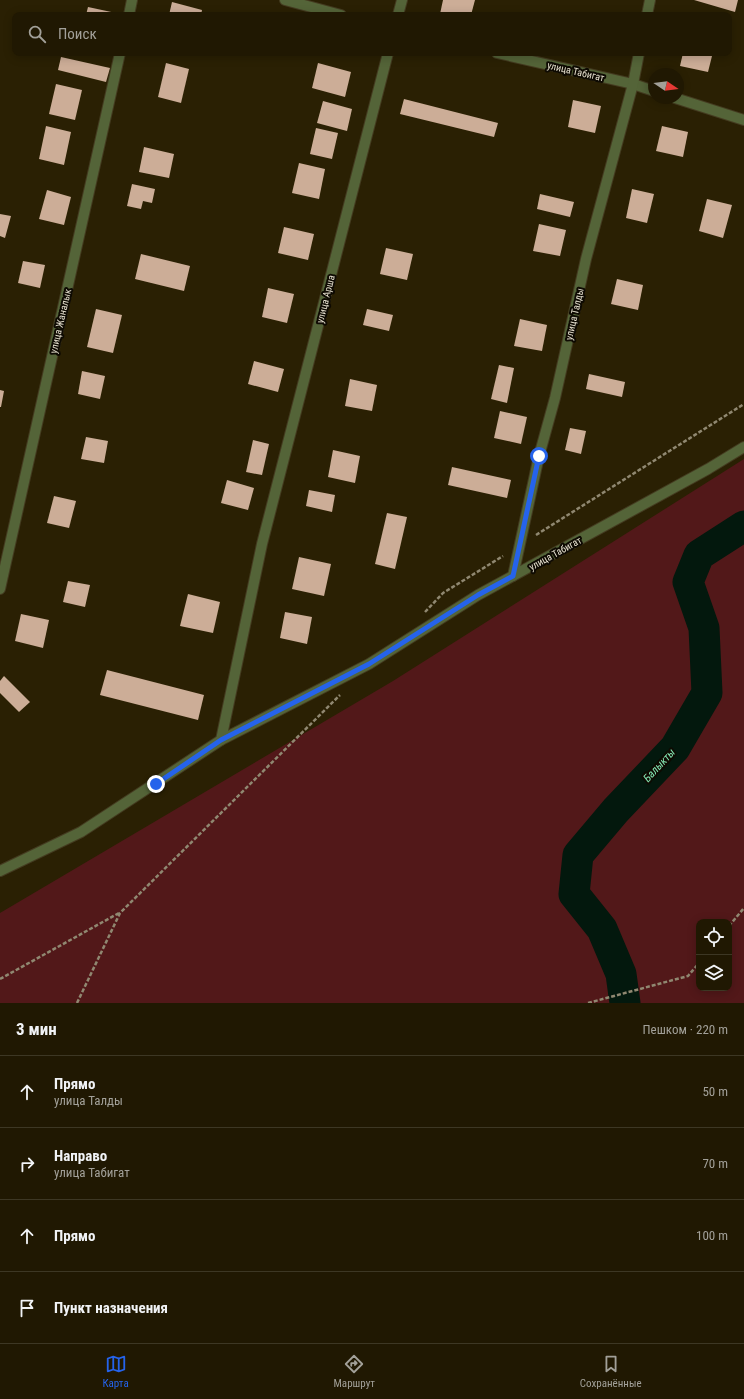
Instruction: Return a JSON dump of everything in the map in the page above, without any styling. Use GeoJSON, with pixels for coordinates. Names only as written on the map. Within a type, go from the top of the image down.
{"type":"FeatureCollection","features":[{"type":"Feature","properties":{"kind":"street"},"geometry":{"type":"LineString","coordinates":[[130,12],[132,0]]}},
{"type":"Feature","properties":{"kind":"street"},"geometry":{"type":"LineString","coordinates":[[286,0],[330,12]]}},
{"type":"Feature","properties":{"kind":"street"},"geometry":{"type":"LineString","coordinates":[[399,12],[402,0]]}},
{"type":"Feature","properties":{"kind":"street"},"geometry":{"type":"LineString","coordinates":[[648,12],[650,0]]}},
{"type":"Feature","properties":{"kind":"street","name":"улица Жаналык"},"geometry":{"type":"LineString","coordinates":[[0,589],[119,56]]}},
{"type":"Feature","properties":{"kind":"street","name":"улица Арша"},"geometry":{"type":"LineString","coordinates":[[221,740],[262,544],[387,56]]}},
{"type":"Feature","properties":{"kind":"street","name":"улица Табигат"},"geometry":{"type":"LineString","coordinates":[[510,56],[633,84],[648,89]]}},
{"type":"Feature","properties":{"kind":"street","name":"улица Талды"},"geometry":{"type":"LineString","coordinates":[[513,576],[539,456],[555,398],[586,259],[633,84],[638,56]]}},
{"type":"Feature","properties":{"kind":"street"},"geometry":{"type":"LineString","coordinates":[[684,101],[744,120]]}},
{"type":"Feature","properties":{"kind":"street","name":"улица Табигат"},"geometry":{"type":"LineString","coordinates":[[0,871],[81,832],[221,740],[369,664],[478,595],[708,469],[744,446]]}},
{"type":"Feature","properties":{"kind":"path"},"geometry":{"type":"LineString","coordinates":[[530,539],[744,404]]}},
{"type":"Feature","properties":{"kind":"path"},"geometry":{"type":"LineString","coordinates":[[420,616],[443,594],[503,556]]}},
{"type":"Feature","properties":{"kind":"path"},"geometry":{"type":"LineString","coordinates":[[0,979],[120,913],[341,694]]}},
{"type":"Feature","properties":{"kind":"path"},"geometry":{"type":"LineString","coordinates":[[732,922],[744,908]]}},
{"type":"Feature","properties":{"kind":"path"},"geometry":{"type":"LineString","coordinates":[[77,1003],[120,913]]}},
{"type":"Feature","properties":{"kind":"path"},"geometry":{"type":"LineString","coordinates":[[588,1003],[688,976],[696,967]]}},
{"type":"Feature","properties":{"kind":"shaded area"},"geometry":{"type":"Polygon","coordinates":[[[744,459],[744,1003],[0,1003],[0,913],[393,681],[744,459]]]}},
{"type":"Feature","properties":{"kind":"building"},"geometry":{"type":"Polygon","coordinates":[[[443,0],[475,0],[472,12],[440,12],[443,0]]]}},
{"type":"Feature","properties":{"kind":"building"},"geometry":{"type":"Polygon","coordinates":[[[694,0],[738,0],[735,12],[694,0]]]}},
{"type":"Feature","properties":{"kind":"building"},"geometry":{"type":"Polygon","coordinates":[[[172,2],[202,10],[202,12],[170,12],[172,2]]]}},
{"type":"Feature","properties":{"kind":"building"},"geometry":{"type":"Polygon","coordinates":[[[88,7],[111,12],[87,12],[88,7]]]}},
{"type":"Feature","properties":{"kind":"building"},"geometry":{"type":"Polygon","coordinates":[[[682,56],[712,56],[708,72],[680,66],[682,56]]]}},
{"type":"Feature","properties":{"kind":"building"},"geometry":{"type":"Polygon","coordinates":[[[61,57],[110,68],[106,82],[58,70],[61,57]]]}},
{"type":"Feature","properties":{"kind":"building"},"geometry":{"type":"Polygon","coordinates":[[[166,63],[189,69],[181,103],[158,97],[166,63]]]}},
{"type":"Feature","properties":{"kind":"building"},"geometry":{"type":"Polygon","coordinates":[[[318,63],[351,72],[345,97],[312,88],[318,63]]]}},
{"type":"Feature","properties":{"kind":"building"},"geometry":{"type":"Polygon","coordinates":[[[56,84],[82,90],[75,120],[49,114],[56,84]]]}},
{"type":"Feature","properties":{"kind":"building"},"geometry":{"type":"Polygon","coordinates":[[[404,99],[498,123],[494,137],[400,114],[404,99]]]}},
{"type":"Feature","properties":{"kind":"building"},"geometry":{"type":"Polygon","coordinates":[[[573,100],[601,106],[595,133],[568,127],[573,100]]]}},
{"type":"Feature","properties":{"kind":"building"},"geometry":{"type":"Polygon","coordinates":[[[323,101],[352,109],[347,131],[317,123],[323,101]]]}},
{"type":"Feature","properties":{"kind":"building"},"geometry":{"type":"Polygon","coordinates":[[[46,126],[71,132],[64,165],[39,159],[46,126]]]}},
{"type":"Feature","properties":{"kind":"building"},"geometry":{"type":"Polygon","coordinates":[[[662,126],[688,132],[683,157],[656,151],[662,126]]]}},
{"type":"Feature","properties":{"kind":"building"},"geometry":{"type":"Polygon","coordinates":[[[316,128],[338,133],[332,159],[310,154],[316,128]]]}},
{"type":"Feature","properties":{"kind":"building"},"geometry":{"type":"Polygon","coordinates":[[[144,147],[174,154],[169,178],[139,172],[144,147]]]}},
{"type":"Feature","properties":{"kind":"building"},"geometry":{"type":"Polygon","coordinates":[[[299,163],[325,169],[319,199],[292,193],[299,163]]]}},
{"type":"Feature","properties":{"kind":"building"},"geometry":{"type":"Polygon","coordinates":[[[132,184],[155,189],[152,203],[143,201],[141,209],[127,206],[132,184]]]}},
{"type":"Feature","properties":{"kind":"building"},"geometry":{"type":"Polygon","coordinates":[[[632,189],[654,194],[647,223],[626,218],[632,189]]]}},
{"type":"Feature","properties":{"kind":"building"},"geometry":{"type":"Polygon","coordinates":[[[47,190],[71,197],[64,225],[39,219],[47,190]]]}},
{"type":"Feature","properties":{"kind":"building"},"geometry":{"type":"Polygon","coordinates":[[[540,194],[574,202],[570,217],[537,209],[540,194]]]}},
{"type":"Feature","properties":{"kind":"building"},"geometry":{"type":"Polygon","coordinates":[[[707,199],[732,205],[723,238],[699,231],[707,199]]]}},
{"type":"Feature","properties":{"kind":"building"},"geometry":{"type":"Polygon","coordinates":[[[0,214],[11,216],[5,238],[0,236],[0,214]]]}},
{"type":"Feature","properties":{"kind":"building"},"geometry":{"type":"Polygon","coordinates":[[[539,224],[566,230],[560,256],[533,251],[539,224]]]}},
{"type":"Feature","properties":{"kind":"building"},"geometry":{"type":"Polygon","coordinates":[[[284,227],[314,234],[308,260],[278,253],[284,227]]]}},
{"type":"Feature","properties":{"kind":"building"},"geometry":{"type":"Polygon","coordinates":[[[386,248],[413,254],[407,280],[380,274],[386,248]]]}},
{"type":"Feature","properties":{"kind":"building"},"geometry":{"type":"Polygon","coordinates":[[[141,254],[190,266],[184,291],[135,279],[141,254]]]}},
{"type":"Feature","properties":{"kind":"building"},"geometry":{"type":"Polygon","coordinates":[[[23,261],[45,265],[40,288],[18,283],[23,261]]]}},
{"type":"Feature","properties":{"kind":"building"},"geometry":{"type":"Polygon","coordinates":[[[617,279],[643,285],[638,310],[611,304],[617,279]]]}},
{"type":"Feature","properties":{"kind":"building"},"geometry":{"type":"Polygon","coordinates":[[[268,288],[294,294],[287,323],[262,317],[268,288]]]}},
{"type":"Feature","properties":{"kind":"building"},"geometry":{"type":"Polygon","coordinates":[[[96,309],[122,315],[113,353],[87,347],[96,309]]]}},
{"type":"Feature","properties":{"kind":"building"},"geometry":{"type":"Polygon","coordinates":[[[367,309],[393,315],[389,331],[363,325],[367,309]]]}},
{"type":"Feature","properties":{"kind":"building"},"geometry":{"type":"Polygon","coordinates":[[[520,319],[547,325],[542,351],[514,346],[520,319]]]}},
{"type":"Feature","properties":{"kind":"building"},"geometry":{"type":"Polygon","coordinates":[[[254,361],[284,369],[278,392],[248,384],[254,361]]]}},
{"type":"Feature","properties":{"kind":"building"},"geometry":{"type":"Polygon","coordinates":[[[499,365],[514,368],[507,403],[491,399],[499,365]]]}},
{"type":"Feature","properties":{"kind":"building"},"geometry":{"type":"Polygon","coordinates":[[[82,371],[105,376],[100,399],[78,394],[82,371]]]}},
{"type":"Feature","properties":{"kind":"building"},"geometry":{"type":"Polygon","coordinates":[[[589,374],[625,382],[622,397],[586,389],[589,374]]]}},
{"type":"Feature","properties":{"kind":"building"},"geometry":{"type":"Polygon","coordinates":[[[350,379],[377,385],[372,411],[345,406],[350,379]]]}},
{"type":"Feature","properties":{"kind":"building"},"geometry":{"type":"Polygon","coordinates":[[[0,390],[4,391],[1,407],[0,407],[0,390]]]}},
{"type":"Feature","properties":{"kind":"building"},"geometry":{"type":"Polygon","coordinates":[[[500,411],[527,417],[521,444],[494,438],[500,411]]]}},
{"type":"Feature","properties":{"kind":"building"},"geometry":{"type":"Polygon","coordinates":[[[570,428],[586,431],[581,454],[565,450],[570,428]]]}},
{"type":"Feature","properties":{"kind":"building"},"geometry":{"type":"Polygon","coordinates":[[[86,437],[108,441],[104,463],[81,459],[86,437]]]}},
{"type":"Feature","properties":{"kind":"building"},"geometry":{"type":"Polygon","coordinates":[[[253,440],[269,444],[262,475],[246,472],[253,440]]]}},
{"type":"Feature","properties":{"kind":"building"},"geometry":{"type":"Polygon","coordinates":[[[333,450],[360,456],[355,483],[328,477],[333,450]]]}},
{"type":"Feature","properties":{"kind":"building"},"geometry":{"type":"Polygon","coordinates":[[[452,467],[511,480],[507,498],[448,485],[452,467]]]}},
{"type":"Feature","properties":{"kind":"building"},"geometry":{"type":"Polygon","coordinates":[[[227,480],[254,488],[248,510],[221,503],[227,480]]]}},
{"type":"Feature","properties":{"kind":"building"},"geometry":{"type":"Polygon","coordinates":[[[309,490],[335,495],[332,512],[306,506],[309,490]]]}},
{"type":"Feature","properties":{"kind":"building"},"geometry":{"type":"Polygon","coordinates":[[[54,496],[76,501],[69,528],[47,523],[54,496]]]}},
{"type":"Feature","properties":{"kind":"building"},"geometry":{"type":"Polygon","coordinates":[[[387,513],[407,517],[395,569],[375,564],[387,513]]]}},
{"type":"Feature","properties":{"kind":"building"},"geometry":{"type":"Polygon","coordinates":[[[299,557],[331,564],[324,596],[292,589],[299,557]]]}},
{"type":"Feature","properties":{"kind":"building"},"geometry":{"type":"Polygon","coordinates":[[[68,581],[90,585],[85,607],[63,602],[68,581]]]}},
{"type":"Feature","properties":{"kind":"building"},"geometry":{"type":"Polygon","coordinates":[[[188,594],[220,602],[213,633],[180,626],[188,594]]]}},
{"type":"Feature","properties":{"kind":"building"},"geometry":{"type":"Polygon","coordinates":[[[285,612],[312,617],[307,644],[280,638],[285,612]]]}},
{"type":"Feature","properties":{"kind":"building"},"geometry":{"type":"Polygon","coordinates":[[[21,614],[49,620],[43,648],[15,641],[21,614]]]}},
{"type":"Feature","properties":{"kind":"building"},"geometry":{"type":"Polygon","coordinates":[[[107,670],[204,695],[198,720],[100,695],[107,670]]]}},
{"type":"Feature","properties":{"kind":"building"},"geometry":{"type":"Polygon","coordinates":[[[4,676],[30,702],[19,712],[0,693],[0,681],[4,676]]]}},
{"type":"Feature","properties":{"kind":"waterway","name":"Балыкты"},"geometry":{"type":"LineString","coordinates":[[625,1003],[621,974],[602,929],[574,894],[578,855],[616,810],[675,748],[707,693],[704,628],[688,582],[699,555],[744,526]]}},
{"type":"Feature","properties":{"kind":"route"},"geometry":{"type":"LineString","coordinates":[[156,784],[221,740],[369,664],[478,595],[513,576],[539,456]]}}]}
